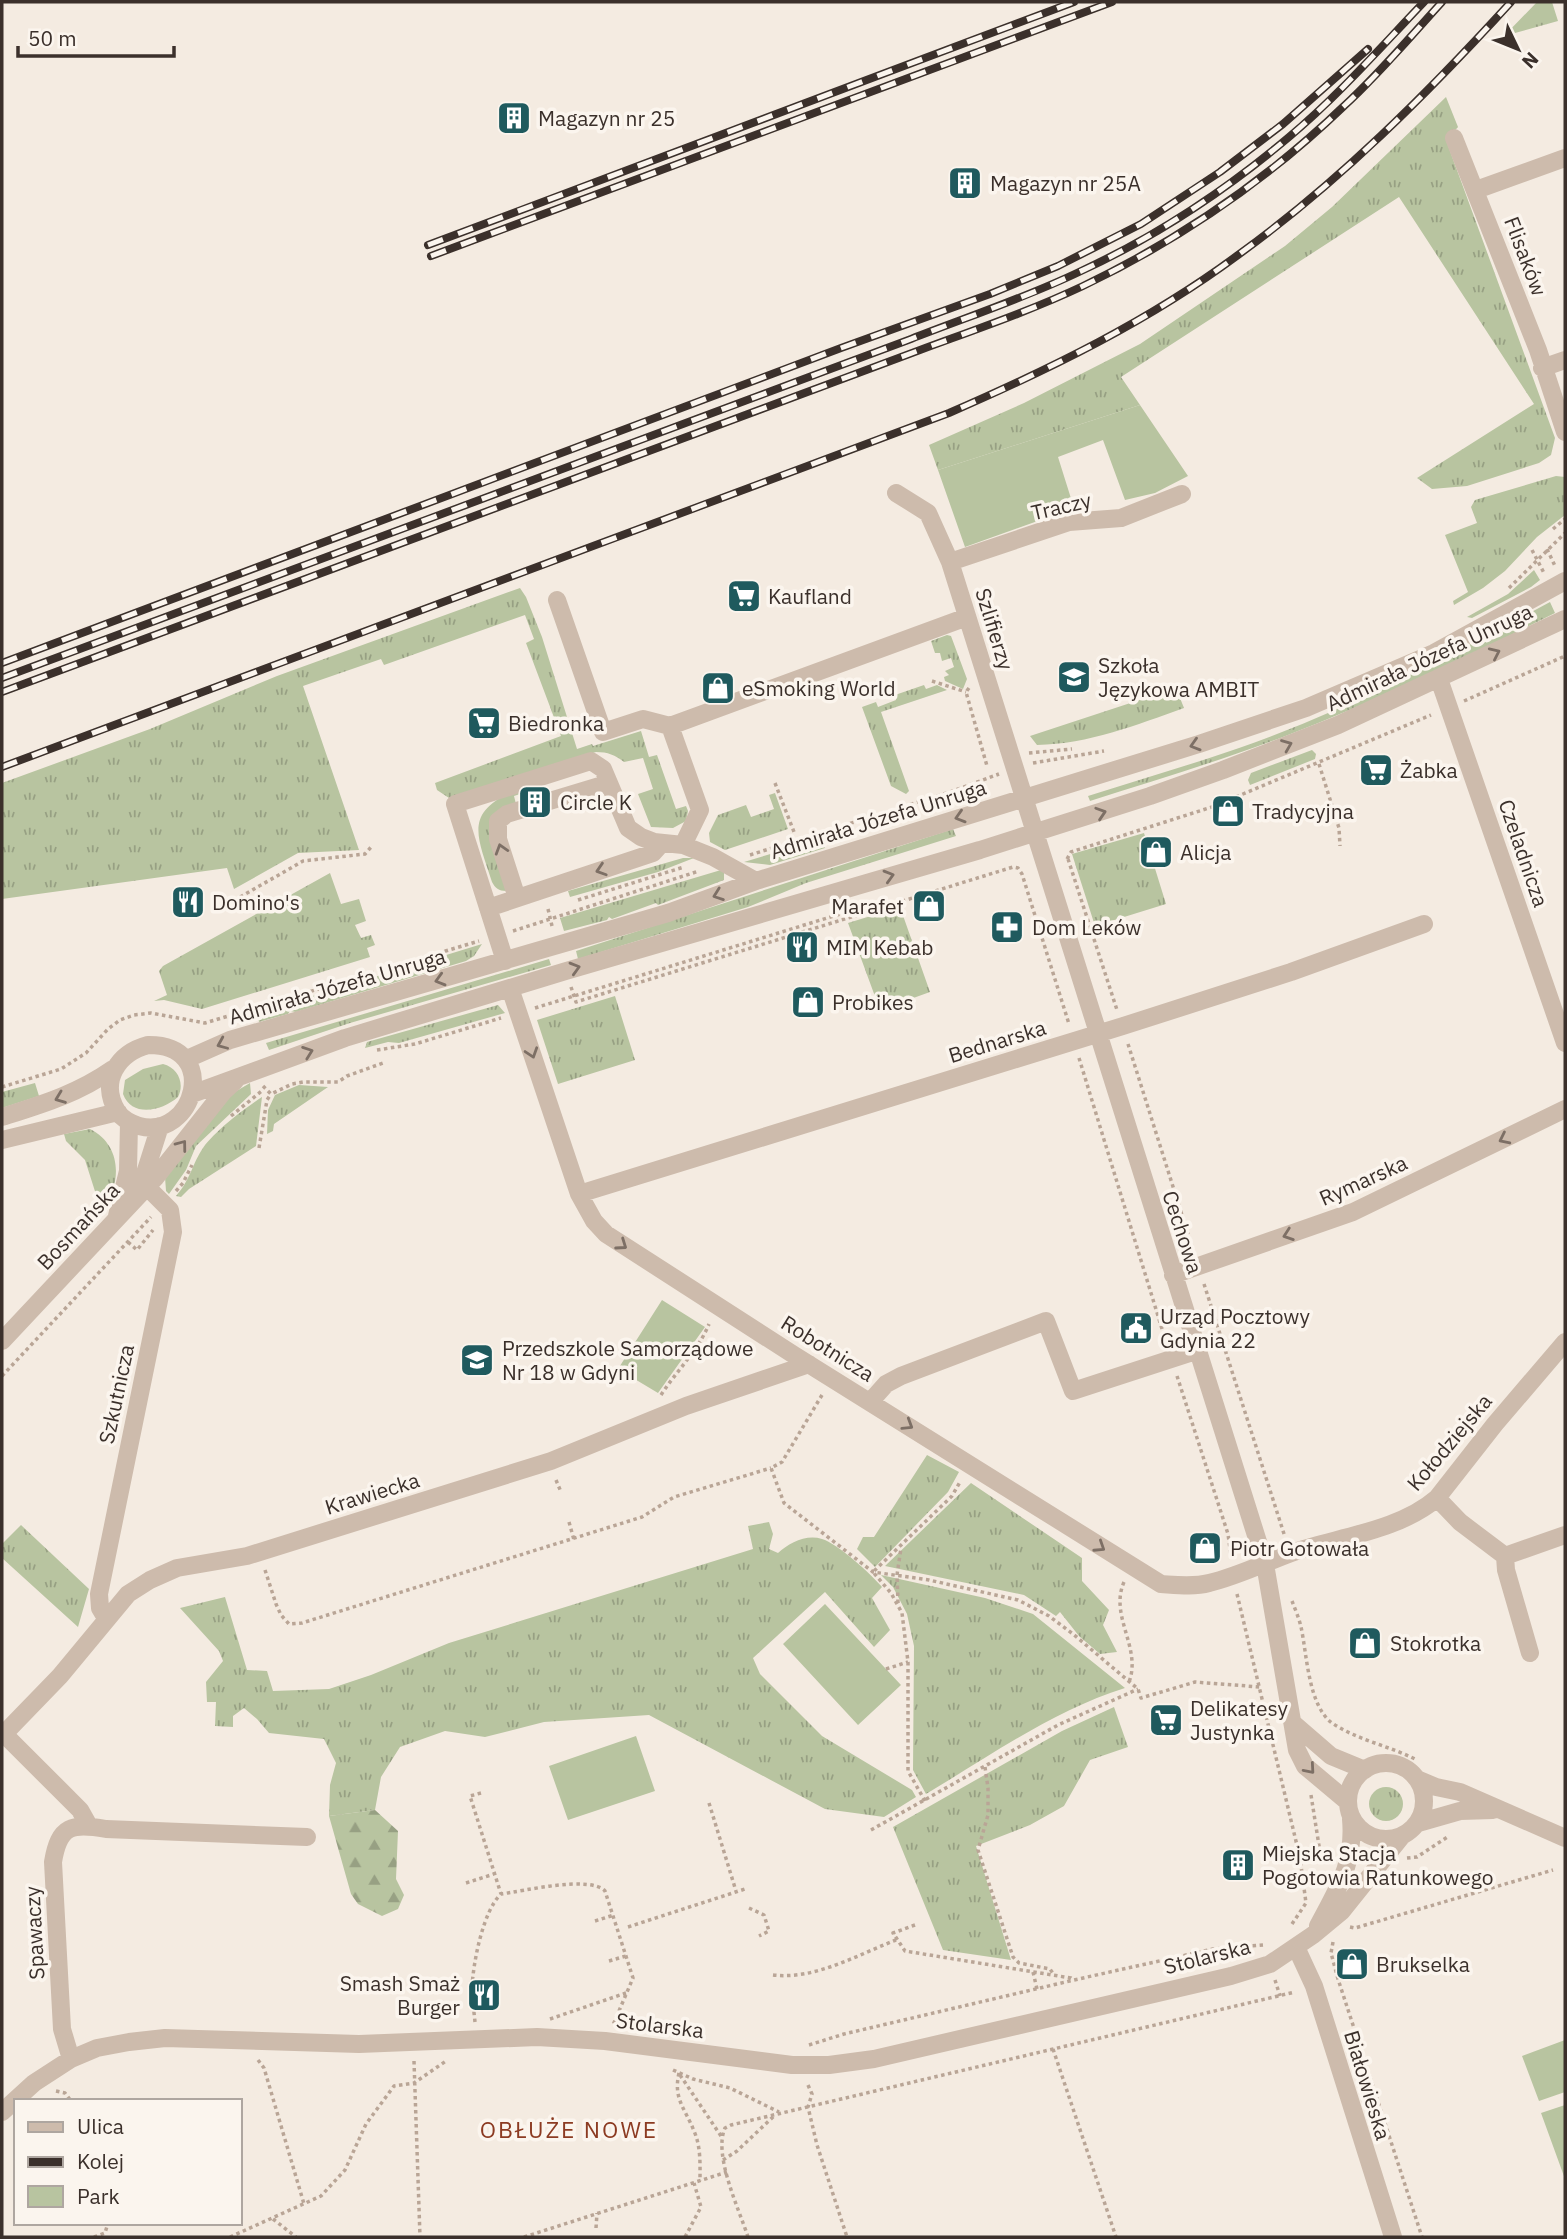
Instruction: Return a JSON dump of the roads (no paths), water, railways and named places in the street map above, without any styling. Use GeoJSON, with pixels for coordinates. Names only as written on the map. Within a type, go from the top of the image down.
{"type":"FeatureCollection","features":[{"type":"Feature","properties":{"kind":"street","name":"Flisaków"},"geometry":{"type":"LineString","coordinates":[[1454,138],[1476,190],[1565,432]]}},
{"type":"Feature","properties":{"kind":"street"},"geometry":{"type":"LineString","coordinates":[[1476,190],[1565,158]]}},
{"type":"Feature","properties":{"kind":"street"},"geometry":{"type":"LineString","coordinates":[[1542,368],[1565,360]]}},
{"type":"Feature","properties":{"kind":"street","name":"Szlifierzy"},"geometry":{"type":"LineString","coordinates":[[896,493],[928,513],[950,562],[1018,762],[1025,797]]}},
{"type":"Feature","properties":{"kind":"street","name":"Traczy"},"geometry":{"type":"LineString","coordinates":[[950,562],[1069,522],[1121,517],[1182,494]]}},
{"type":"Feature","properties":{"kind":"street","name":"Admirała Józefa Unruga"},"geometry":{"type":"LineString","coordinates":[[187,1059],[230,1040],[668,913],[756,881],[1307,708],[1434,653],[1565,580]]}},
{"type":"Feature","properties":{"kind":"street"},"geometry":{"type":"LineString","coordinates":[[557,600],[603,732],[643,719],[670,726],[967,617]]}},
{"type":"Feature","properties":{"kind":"street","name":"Admirała Józefa Unruga"},"geometry":{"type":"LineString","coordinates":[[192,1094],[345,1038],[1036,833],[1223,770],[1338,725],[1565,619]]}},
{"type":"Feature","properties":{"kind":"street","name":"Czeladnicza"},"geometry":{"type":"LineString","coordinates":[[1438,679],[1565,1042]]}},
{"type":"Feature","properties":{"kind":"street"},"geometry":{"type":"LineString","coordinates":[[670,726],[700,810],[683,845]]}},
{"type":"Feature","properties":{"kind":"street"},"geometry":{"type":"LineString","coordinates":[[505,961],[456,804],[591,761],[603,769],[628,828],[641,837],[683,845],[756,881]]}},
{"type":"Feature","properties":{"kind":"street"},"geometry":{"type":"LineString","coordinates":[[517,898],[498,839],[498,821],[507,814],[609,783]]}},
{"type":"Feature","properties":{"kind":"street","name":"Cechowa"},"geometry":{"type":"LineString","coordinates":[[1025,797],[1265,1564],[1297,1750],[1305,1766],[1349,1810]]}},
{"type":"Feature","properties":{"kind":"street"},"geometry":{"type":"LineString","coordinates":[[488,908],[653,853],[662,843]]}},
{"type":"Feature","properties":{"kind":"street","name":"Bednarska"},"geometry":{"type":"LineString","coordinates":[[579,1194],[1123,1026],[1291,972],[1424,924]]}},
{"type":"Feature","properties":{"kind":"street","name":"Robotnicza"},"geometry":{"type":"LineString","coordinates":[[510,988],[579,1194],[594,1220],[606,1234],[808,1364],[1161,1584],[1208,1584],[1265,1564]]}},
{"type":"Feature","properties":{"kind":"street"},"geometry":{"type":"LineString","coordinates":[[2,1117],[79,1090],[113,1069],[128,1053],[148,1045],[170,1048],[187,1059],[193,1075],[192,1094],[181,1113],[160,1126],[146,1128],[123,1118],[2,1140]]}},
{"type":"Feature","properties":{"kind":"street"},"geometry":{"type":"LineString","coordinates":[[113,1069],[111,1096],[123,1118],[128,1171],[116,1219]]}},
{"type":"Feature","properties":{"kind":"street"},"geometry":{"type":"LineString","coordinates":[[142,1192],[171,1160],[224,1091],[243,1075]]}},
{"type":"Feature","properties":{"kind":"street","name":"Rymarska"},"geometry":{"type":"LineString","coordinates":[[1173,1275],[1353,1212],[1565,1110]]}},
{"type":"Feature","properties":{"kind":"street","name":"Bosmańska"},"geometry":{"type":"LineString","coordinates":[[2,1341],[142,1192],[160,1126]]}},
{"type":"Feature","properties":{"kind":"street","name":"Szkutnicza"},"geometry":{"type":"LineString","coordinates":[[106,1618],[100,1608],[99,1594],[173,1231],[170,1210],[142,1192]]}},
{"type":"Feature","properties":{"kind":"street"},"geometry":{"type":"LineString","coordinates":[[870,1402],[886,1384],[911,1371],[1046,1321],[1073,1391],[1199,1350]]}},
{"type":"Feature","properties":{"kind":"street","name":"Kołodziejska"},"geometry":{"type":"LineString","coordinates":[[1265,1564],[1406,1518],[1437,1498],[1495,1424],[1565,1342]]}},
{"type":"Feature","properties":{"kind":"street","name":"Krawiecka"},"geometry":{"type":"LineString","coordinates":[[3,1735],[60,1676],[128,1594],[150,1580],[177,1568],[247,1556],[569,1455],[665,1415],[808,1364]]}},
{"type":"Feature","properties":{"kind":"street"},"geometry":{"type":"LineString","coordinates":[[1437,1498],[1460,1522],[1505,1556],[1506,1570],[1530,1653]]}},
{"type":"Feature","properties":{"kind":"street"},"geometry":{"type":"LineString","coordinates":[[1505,1556],[1565,1535]]}},
{"type":"Feature","properties":{"kind":"street"},"geometry":{"type":"LineString","coordinates":[[1294,1724],[1331,1756],[1365,1770]]}},
{"type":"Feature","properties":{"kind":"street"},"geometry":{"type":"LineString","coordinates":[[3,1735],[80,1810],[89,1826]]}},
{"type":"Feature","properties":{"kind":"street"},"geometry":{"type":"LineString","coordinates":[[1502,1810],[1460,1811],[1418,1823],[1402,1836],[1387,1840],[1372,1837],[1360,1829],[1349,1810],[1350,1789],[1356,1778],[1365,1770],[1387,1763],[1398,1765],[1409,1771],[1421,1772],[1436,1787],[1460,1792],[1502,1810],[1565,1838]]}},
{"type":"Feature","properties":{"kind":"street"},"geometry":{"type":"LineString","coordinates":[[1418,1823],[1424,1801],[1421,1772]]}},
{"type":"Feature","properties":{"kind":"street","name":"Stolarska"},"geometry":{"type":"LineString","coordinates":[[1313,1935],[1348,1864],[1353,1843],[1349,1810]]}},
{"type":"Feature","properties":{"kind":"street","name":"Spawaczy"},"geometry":{"type":"LineString","coordinates":[[71,2059],[62,2029],[53,1862],[56,1841],[64,1832],[72,1827],[89,1826],[106,1829],[307,1837]]}},
{"type":"Feature","properties":{"kind":"street","name":"Stolarska"},"geometry":{"type":"LineString","coordinates":[[16,2099],[34,2083],[71,2059],[97,2048],[165,2038],[359,2044],[537,2037],[605,2041],[792,2065],[829,2065],[874,2059],[1231,1976],[1270,1964],[1313,1935],[1342,1911],[1402,1836]]}},
{"type":"Feature","properties":{"kind":"street","name":"Białowieska"},"geometry":{"type":"LineString","coordinates":[[1296,1947],[1314,1986],[1393,2237]]}},
{"type":"Feature","properties":{"kind":"railway"},"geometry":{"type":"LineString","coordinates":[[428,245],[1074,2]]}},
{"type":"Feature","properties":{"kind":"railway"},"geometry":{"type":"LineString","coordinates":[[431,256],[1112,2]]}},
{"type":"Feature","properties":{"kind":"railway"},"geometry":{"type":"LineString","coordinates":[[2,678],[911,339],[1017,299],[1079,272],[1135,244],[1188,212],[1265,157],[1325,105],[1424,2]]}},
{"type":"Feature","properties":{"kind":"railway"},"geometry":{"type":"LineString","coordinates":[[2,692],[1002,320],[1083,286],[1187,228],[1284,159],[1357,94],[1442,2]]}},
{"type":"Feature","properties":{"kind":"railway"},"geometry":{"type":"LineString","coordinates":[[2,767],[949,413],[1061,361],[1170,301],[1275,227],[1381,136],[1511,2]]}},
{"type":"Feature","properties":{"kind":"railway"},"geometry":{"type":"LineString","coordinates":[[2,663],[990,294],[1058,266],[1141,224],[1220,172],[1283,124],[1368,49]]}},
{"type":"Feature","properties":{"kind":"place","name":"Magazyn nr 25"},"geometry":{"type":"Point","coordinates":[514,118]}},
{"type":"Feature","properties":{"kind":"place","name":"Magazyn nr 25A"},"geometry":{"type":"Point","coordinates":[965,183]}},
{"type":"Feature","properties":{"kind":"place","name":"Kaufland"},"geometry":{"type":"Point","coordinates":[744,596]}},
{"type":"Feature","properties":{"kind":"place","name":"Szkoła Językowa AMBIT"},"geometry":{"type":"Point","coordinates":[1074,677]}},
{"type":"Feature","properties":{"kind":"place","name":"eSmoking World"},"geometry":{"type":"Point","coordinates":[718,688]}},
{"type":"Feature","properties":{"kind":"place","name":"Biedronka"},"geometry":{"type":"Point","coordinates":[484,723]}},
{"type":"Feature","properties":{"kind":"place","name":"Żabka"},"geometry":{"type":"Point","coordinates":[1376,770]}},
{"type":"Feature","properties":{"kind":"place","name":"Circle K"},"geometry":{"type":"Point","coordinates":[535,802]}},
{"type":"Feature","properties":{"kind":"place","name":"Tradycyjna"},"geometry":{"type":"Point","coordinates":[1228,811]}},
{"type":"Feature","properties":{"kind":"place","name":"Alicja"},"geometry":{"type":"Point","coordinates":[1156,852]}},
{"type":"Feature","properties":{"kind":"place","name":"Domino's"},"geometry":{"type":"Point","coordinates":[188,902]}},
{"type":"Feature","properties":{"kind":"place","name":"Marafet"},"geometry":{"type":"Point","coordinates":[929,906]}},
{"type":"Feature","properties":{"kind":"place","name":"Dom Leków"},"geometry":{"type":"Point","coordinates":[1007,927]}},
{"type":"Feature","properties":{"kind":"place","name":"MIM Kebab"},"geometry":{"type":"Point","coordinates":[802,947]}},
{"type":"Feature","properties":{"kind":"place","name":"Probikes"},"geometry":{"type":"Point","coordinates":[808,1002]}},
{"type":"Feature","properties":{"kind":"place","name":"Urząd Pocztowy Gdynia 22"},"geometry":{"type":"Point","coordinates":[1136,1328]}},
{"type":"Feature","properties":{"kind":"place","name":"Przedszkole Samorządowe Nr 18 w Gdyni"},"geometry":{"type":"Point","coordinates":[477,1360]}},
{"type":"Feature","properties":{"kind":"place","name":"Piotr Gotowała"},"geometry":{"type":"Point","coordinates":[1205,1548]}},
{"type":"Feature","properties":{"kind":"place","name":"Stokrotka"},"geometry":{"type":"Point","coordinates":[1365,1643]}},
{"type":"Feature","properties":{"kind":"place","name":"Delikatesy Justynka"},"geometry":{"type":"Point","coordinates":[1166,1720]}},
{"type":"Feature","properties":{"kind":"place","name":"Miejska Stacja Pogotowia Ratunkowego"},"geometry":{"type":"Point","coordinates":[1238,1865]}},
{"type":"Feature","properties":{"kind":"place","name":"Brukselka"},"geometry":{"type":"Point","coordinates":[1352,1964]}},
{"type":"Feature","properties":{"kind":"place","name":"Smash Smaż Burger"},"geometry":{"type":"Point","coordinates":[484,1995]}},
{"type":"Feature","properties":{"kind":"district","name":"OBŁUŻE NOWE"},"geometry":{"type":"Point","coordinates":[569,2129]}}]}
